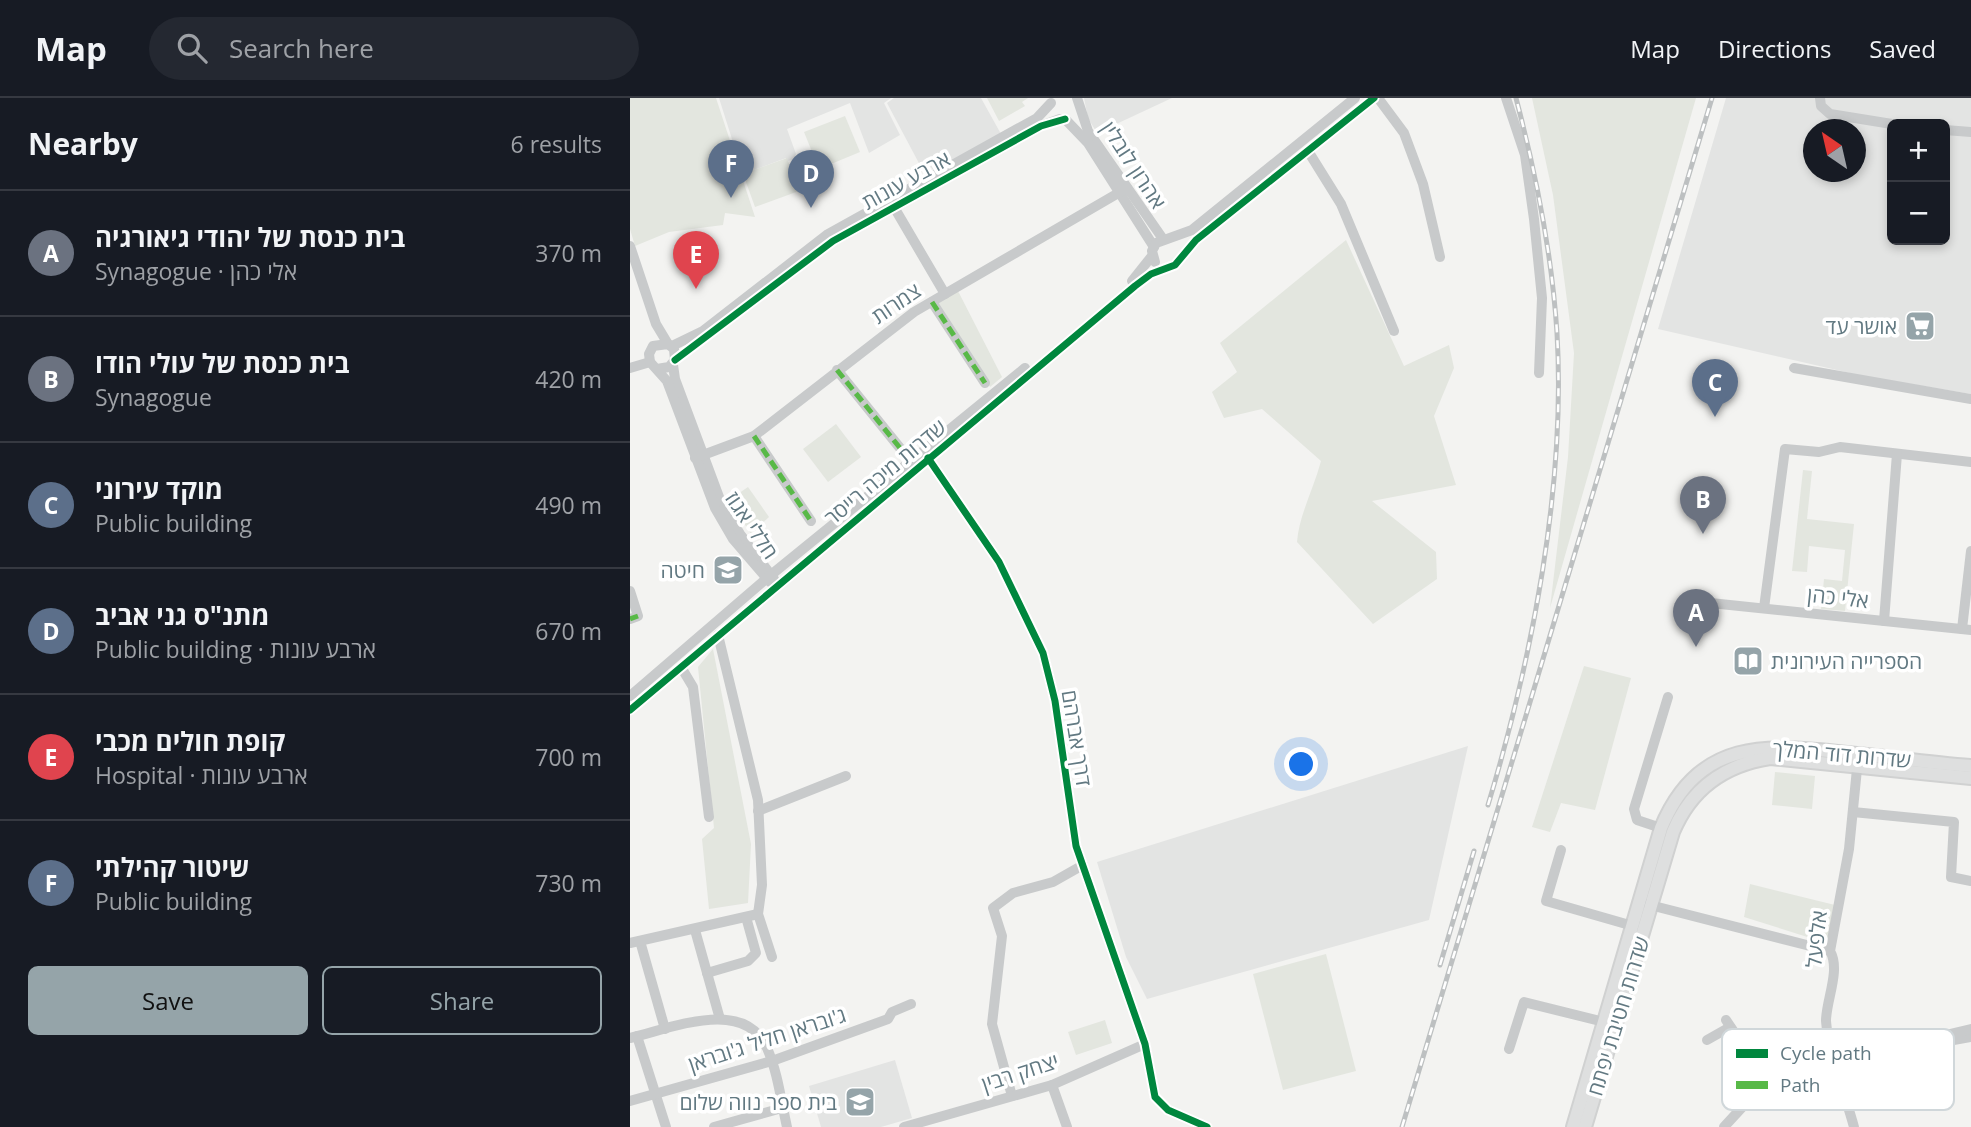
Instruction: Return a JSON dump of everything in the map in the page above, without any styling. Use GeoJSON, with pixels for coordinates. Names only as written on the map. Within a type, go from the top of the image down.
{"type":"FeatureCollection","features":[{"type":"Feature","properties":{"kind":"main road","name":"שדרות דוד המלך"},"geometry":{"type":"LineString","coordinates":[[1645,906],[1661,828],[1676,800],[1693,780],[1737,753],[1782,746],[1971,778]]}},
{"type":"Feature","properties":{"kind":"main road","name":"שדרות דוד המלך"},"geometry":{"type":"LineString","coordinates":[[1645,906],[1678,820],[1693,796],[1716,777],[1742,764],[1770,758],[1971,766]]}},
{"type":"Feature","properties":{"kind":"main road","name":"שדרות חטיבת יפתח"},"geometry":{"type":"LineString","coordinates":[[1573,1127],[1633,926],[1645,906]]}},
{"type":"Feature","properties":{"kind":"main road","name":"שדרות חטיבת יפתח"},"geometry":{"type":"LineString","coordinates":[[1585,1127],[1617,1022],[1645,906]]}},
{"type":"Feature","properties":{"kind":"street"},"geometry":{"type":"LineString","coordinates":[[1355,98],[1192,230],[1166,239],[1153,251],[1159,266],[1167,268],[1175,265],[1196,240],[1376,98],[1404,132],[1423,184],[1440,257]]}},
{"type":"Feature","properties":{"kind":"street"},"geometry":{"type":"LineString","coordinates":[[1506,98],[1525,155],[1534,219],[1542,298],[1539,373]]}},
{"type":"Feature","properties":{"kind":"street","name":"אהרון לובלין"},"geometry":{"type":"LineString","coordinates":[[1052,100],[1054,114],[1063,119],[1088,144],[1123,190],[1166,239]]}},
{"type":"Feature","properties":{"kind":"street","name":"ארבע עונות"},"geometry":{"type":"LineString","coordinates":[[674,363],[832,241],[891,203],[1037,118],[1052,100]]}},
{"type":"Feature","properties":{"kind":"street"},"geometry":{"type":"LineString","coordinates":[[1821,102],[1830,114],[1887,123]]}},
{"type":"Feature","properties":{"kind":"street","name":"אהרון לובלין"},"geometry":{"type":"LineString","coordinates":[[1078,103],[1088,131],[1123,190],[1153,251]]}},
{"type":"Feature","properties":{"kind":"street","name":"ארבע עונות"},"geometry":{"type":"LineString","coordinates":[[670,345],[703,331],[828,234],[1063,119],[1073,117],[1078,103]]}},
{"type":"Feature","properties":{"kind":"street"},"geometry":{"type":"LineString","coordinates":[[1950,130],[1971,132]]}},
{"type":"Feature","properties":{"kind":"street"},"geometry":{"type":"LineString","coordinates":[[1308,151],[1341,204],[1394,331]]}},
{"type":"Feature","properties":{"kind":"street","name":"צמרות"},"geometry":{"type":"LineString","coordinates":[[699,457],[754,436],[837,370],[932,302],[1123,190]]}},
{"type":"Feature","properties":{"kind":"street"},"geometry":{"type":"LineString","coordinates":[[891,203],[945,294]]}},
{"type":"Feature","properties":{"kind":"street"},"geometry":{"type":"LineString","coordinates":[[1166,239],[1180,248],[1180,257]]}},
{"type":"Feature","properties":{"kind":"street"},"geometry":{"type":"LineString","coordinates":[[630,246],[656,324],[670,345],[674,363],[666,369],[653,365],[630,368]]}},
{"type":"Feature","properties":{"kind":"street","name":"שדרות מיכה רייסר"},"geometry":{"type":"LineString","coordinates":[[630,696],[1130,282],[1153,251]]}},
{"type":"Feature","properties":{"kind":"street"},"geometry":{"type":"LineString","coordinates":[[630,265],[651,326],[650,349],[653,365]]}},
{"type":"Feature","properties":{"kind":"street","name":"שדרות מיכה רייסר"},"geometry":{"type":"LineString","coordinates":[[630,710],[718,635],[771,579],[928,458],[1135,286],[1151,274],[1167,268]]}},
{"type":"Feature","properties":{"kind":"street"},"geometry":{"type":"LineString","coordinates":[[932,302],[985,383]]}},
{"type":"Feature","properties":{"kind":"street"},"geometry":{"type":"LineString","coordinates":[[650,349],[660,342],[670,345]]}},
{"type":"Feature","properties":{"kind":"street","name":"חללי אגוז"},"geometry":{"type":"LineString","coordinates":[[674,363],[699,457]]}},
{"type":"Feature","properties":{"kind":"street","name":"חללי אגוז"},"geometry":{"type":"LineString","coordinates":[[653,365],[667,382],[699,457],[733,524],[771,579]]}},
{"type":"Feature","properties":{"kind":"street"},"geometry":{"type":"LineString","coordinates":[[1794,368],[1971,399]]}},
{"type":"Feature","properties":{"kind":"street"},"geometry":{"type":"LineString","coordinates":[[837,370],[900,448]]}},
{"type":"Feature","properties":{"kind":"street"},"geometry":{"type":"LineString","coordinates":[[754,436],[811,521]]}},
{"type":"Feature","properties":{"kind":"street"},"geometry":{"type":"LineString","coordinates":[[1764,608],[1785,449],[1819,452],[1840,447],[1971,462]]}},
{"type":"Feature","properties":{"kind":"street"},"geometry":{"type":"LineString","coordinates":[[1884,621],[1897,454]]}},
{"type":"Feature","properties":{"kind":"street","name":"דרך אברהם"},"geometry":{"type":"LineString","coordinates":[[928,458],[999,562],[1043,653],[1055,701],[1076,846],[1145,1044],[1155,1097],[1168,1110],[1207,1127]]}},
{"type":"Feature","properties":{"kind":"street"},"geometry":{"type":"LineString","coordinates":[[1967,630],[1971,551]]}},
{"type":"Feature","properties":{"kind":"street"},"geometry":{"type":"LineString","coordinates":[[630,590],[634,617]]}},
{"type":"Feature","properties":{"kind":"street","name":"אלי כהן"},"geometry":{"type":"LineString","coordinates":[[1701,602],[1967,630]]}},
{"type":"Feature","properties":{"kind":"street"},"geometry":{"type":"LineString","coordinates":[[718,635],[744,737],[758,811],[762,885],[758,914],[772,957]]}},
{"type":"Feature","properties":{"kind":"street"},"geometry":{"type":"LineString","coordinates":[[681,667],[693,687],[709,817]]}},
{"type":"Feature","properties":{"kind":"street"},"geometry":{"type":"LineString","coordinates":[[1661,828],[1637,820],[1634,809],[1668,697]]}},
{"type":"Feature","properties":{"kind":"street","name":"אלפעל"},"geometry":{"type":"LineString","coordinates":[[1827,1029],[1834,965],[1830,951],[1853,812],[1857,760]]}},
{"type":"Feature","properties":{"kind":"street"},"geometry":{"type":"LineString","coordinates":[[758,811],[846,776]]}},
{"type":"Feature","properties":{"kind":"street"},"geometry":{"type":"LineString","coordinates":[[1853,812],[1954,822],[1951,877],[1971,881]]}},
{"type":"Feature","properties":{"kind":"street"},"geometry":{"type":"LineString","coordinates":[[1561,850],[1546,901],[1633,926]]}},
{"type":"Feature","properties":{"kind":"street"},"geometry":{"type":"LineString","coordinates":[[1012,1096],[992,1024],[1002,936],[993,908],[1013,893],[1053,882],[1083,865]]}},
{"type":"Feature","properties":{"kind":"street"},"geometry":{"type":"LineString","coordinates":[[1645,906],[1830,951]]}},
{"type":"Feature","properties":{"kind":"street"},"geometry":{"type":"LineString","coordinates":[[665,1030],[635,942],[758,914]]}},
{"type":"Feature","properties":{"kind":"street"},"geometry":{"type":"LineString","coordinates":[[707,973],[747,961],[756,953],[746,917]]}},
{"type":"Feature","properties":{"kind":"street"},"geometry":{"type":"LineString","coordinates":[[695,930],[720,1019]]}},
{"type":"Feature","properties":{"kind":"street"},"geometry":{"type":"LineString","coordinates":[[1509,1049],[1524,1002],[1604,1024],[1617,1022]]}},
{"type":"Feature","properties":{"kind":"street","name":"ג'ובראן חליל ג'ובראן"},"geometry":{"type":"LineString","coordinates":[[630,1101],[772,1061],[888,1019],[892,1012],[911,1004]]}},
{"type":"Feature","properties":{"kind":"street"},"geometry":{"type":"LineString","coordinates":[[666,1127],[634,1037],[720,1019],[744,1024],[757,1033],[772,1061],[787,1127]]}},
{"type":"Feature","properties":{"kind":"street"},"geometry":{"type":"LineString","coordinates":[[1707,1040],[1728,1023],[1732,1029]]}},
{"type":"Feature","properties":{"kind":"street","name":"יצחק רבין"},"geometry":{"type":"LineString","coordinates":[[904,1127],[1052,1084],[1145,1044]]}},
{"type":"Feature","properties":{"kind":"street"},"geometry":{"type":"LineString","coordinates":[[1052,1084],[1067,1127]]}},
{"type":"Feature","properties":{"kind":"street"},"geometry":{"type":"LineString","coordinates":[[714,1127],[782,1108]]}},
{"type":"Feature","properties":{"kind":"street"},"geometry":{"type":"LineString","coordinates":[[1724,1127],[1740,1110]]}},
{"type":"Feature","properties":{"kind":"street"},"geometry":{"type":"LineString","coordinates":[[1732,1127],[1747,1110]]}},
{"type":"Feature","properties":{"kind":"street","name":"אלפעל"},"geometry":{"type":"LineString","coordinates":[[1849,1110],[1853,1127]]}},
{"type":"Feature","properties":{"kind":"shaded area"},"geometry":{"type":"Polygon","coordinates":[[[630,98],[716,98],[755,217],[725,213],[723,225],[669,232],[635,246],[630,229],[630,98]]]}},
{"type":"Feature","properties":{"kind":"shaded area"},"geometry":{"type":"Polygon","coordinates":[[[719,98],[891,98],[884,103],[900,135],[869,153],[850,103],[787,129],[796,154],[794,159],[788,161],[786,158],[743,174],[719,98]]]}},
{"type":"Feature","properties":{"kind":"shaded area"},"geometry":{"type":"Polygon","coordinates":[[[894,98],[981,98],[1001,134],[933,170],[928,163],[921,167],[887,103],[894,98]]]}},
{"type":"Feature","properties":{"kind":"shaded area"},"geometry":{"type":"Polygon","coordinates":[[[987,98],[1028,98],[1022,102],[1025,106],[999,121],[987,98]]]}},
{"type":"Feature","properties":{"kind":"shaded area"},"geometry":{"type":"Polygon","coordinates":[[[1084,98],[1172,98],[1097,133],[1088,118],[1084,98]]]}},
{"type":"Feature","properties":{"kind":"shaded area"},"geometry":{"type":"Polygon","coordinates":[[[1532,98],[1696,98],[1550,608],[1568,457],[1574,353],[1553,195],[1532,98]]]}},
{"type":"Feature","properties":{"kind":"shaded area"},"geometry":{"type":"Polygon","coordinates":[[[1726,98],[1971,98],[1971,394],[1863,376],[1658,329],[1726,98]]]}},
{"type":"Feature","properties":{"kind":"shaded area"},"geometry":{"type":"Polygon","coordinates":[[[845,116],[860,152],[819,169],[804,132],[845,116]]]}},
{"type":"Feature","properties":{"kind":"shaded area"},"geometry":{"type":"Polygon","coordinates":[[[787,158],[799,191],[755,207],[743,174],[787,158]]]}},
{"type":"Feature","properties":{"kind":"shaded area"},"geometry":{"type":"Polygon","coordinates":[[[1346,240],[1404,366],[1449,345],[1454,368],[1434,416],[1456,485],[1372,501],[1436,552],[1437,579],[1373,624],[1297,542],[1321,461],[1262,409],[1224,418],[1212,392],[1237,372],[1220,343],[1346,240]]]}},
{"type":"Feature","properties":{"kind":"shaded area"},"geometry":{"type":"Polygon","coordinates":[[[958,291],[1002,377],[990,387],[936,303],[958,291]]]}},
{"type":"Feature","properties":{"kind":"shaded area"},"geometry":{"type":"Polygon","coordinates":[[[836,424],[861,457],[828,482],[803,449],[836,424]]]}},
{"type":"Feature","properties":{"kind":"shaded area"},"geometry":{"type":"Polygon","coordinates":[[[1803,470],[1812,471],[1807,519],[1854,524],[1845,611],[1821,609],[1824,579],[1842,581],[1845,550],[1809,546],[1807,572],[1792,571],[1803,470]]]}},
{"type":"Feature","properties":{"kind":"shaded area"},"geometry":{"type":"Polygon","coordinates":[[[748,487],[769,517],[751,534],[729,500],[748,487]]]}},
{"type":"Feature","properties":{"kind":"shaded area"},"geometry":{"type":"Polygon","coordinates":[[[713,649],[751,844],[748,903],[709,909],[702,839],[714,828],[698,667],[713,649]]]}},
{"type":"Feature","properties":{"kind":"shaded area"},"geometry":{"type":"Polygon","coordinates":[[[1584,666],[1631,678],[1595,810],[1561,803],[1550,832],[1532,827],[1584,666]]]}},
{"type":"Feature","properties":{"kind":"shaded area"},"geometry":{"type":"Polygon","coordinates":[[[1468,746],[1429,920],[1147,999],[1126,957],[1097,862],[1468,746]]]}},
{"type":"Feature","properties":{"kind":"shaded area"},"geometry":{"type":"Polygon","coordinates":[[[1775,772],[1815,776],[1812,809],[1772,805],[1775,772]]]}},
{"type":"Feature","properties":{"kind":"shaded area"},"geometry":{"type":"Polygon","coordinates":[[[1750,884],[1835,905],[1828,938],[1820,941],[1744,917],[1750,884]]]}},
{"type":"Feature","properties":{"kind":"shaded area"},"geometry":{"type":"Polygon","coordinates":[[[1326,954],[1356,1071],[1283,1090],[1253,974],[1326,954]]]}},
{"type":"Feature","properties":{"kind":"shaded area"},"geometry":{"type":"Polygon","coordinates":[[[1105,1020],[1112,1043],[1076,1055],[1068,1032],[1105,1020]]]}},
{"type":"Feature","properties":{"kind":"shaded area","name":"בית ספר נווה שלום"},"geometry":{"type":"Polygon","coordinates":[[[895,1060],[912,1118],[881,1127],[821,1127],[809,1086],[895,1060]]]}},
{"type":"Feature","properties":{"kind":"railway"},"geometry":{"type":"LineString","coordinates":[[1488,805],[1532,632],[1551,511],[1556,451],[1557,333],[1551,274],[1536,185],[1516,98]]}},
{"type":"Feature","properties":{"kind":"railway"},"geometry":{"type":"LineString","coordinates":[[1402,1127],[1712,98]]}},
{"type":"Feature","properties":{"kind":"railway"},"geometry":{"type":"LineString","coordinates":[[1440,965],[1474,851]]}},
{"type":"Feature","properties":{"kind":"marked path"},"geometry":{"type":"LineString","coordinates":[[932,302],[985,383]]}},
{"type":"Feature","properties":{"kind":"marked path"},"geometry":{"type":"LineString","coordinates":[[837,370],[900,448]]}},
{"type":"Feature","properties":{"kind":"marked path"},"geometry":{"type":"LineString","coordinates":[[754,436],[811,521]]}},
{"type":"Feature","properties":{"kind":"marked path"},"geometry":{"type":"LineString","coordinates":[[630,619],[638,616]]}},
{"type":"Feature","properties":{"kind":"cycle path"},"geometry":{"type":"LineString","coordinates":[[630,710],[1135,286],[1151,274],[1175,265],[1196,240],[1374,98]]}},
{"type":"Feature","properties":{"kind":"cycle path"},"geometry":{"type":"LineString","coordinates":[[675,360],[833,241],[1041,126],[1065,119]]}},
{"type":"Feature","properties":{"kind":"cycle path"},"geometry":{"type":"LineString","coordinates":[[928,458],[999,562],[1043,653],[1055,701],[1076,846],[1145,1044],[1155,1097],[1168,1110],[1207,1127]]}},
{"type":"Feature","properties":{"kind":"place","name":"שיטור קהילתי"},"geometry":{"type":"Point","coordinates":[731,198]}},
{"type":"Feature","properties":{"kind":"place","name":"מתנ\"ס גני אביב"},"geometry":{"type":"Point","coordinates":[811,208]}},
{"type":"Feature","properties":{"kind":"place","name":"קופת חולים מכבי"},"geometry":{"type":"Point","coordinates":[696,289]}},
{"type":"Feature","properties":{"kind":"place","name":"אושר עד"},"geometry":{"type":"Point","coordinates":[1920,326]}},
{"type":"Feature","properties":{"kind":"place","name":"מוקד עירוני"},"geometry":{"type":"Point","coordinates":[1715,417]}},
{"type":"Feature","properties":{"kind":"place","name":"בית כנסת של עולי הודו"},"geometry":{"type":"Point","coordinates":[1703,534]}},
{"type":"Feature","properties":{"kind":"place","name":"חיטה"},"geometry":{"type":"Point","coordinates":[728,570]}},
{"type":"Feature","properties":{"kind":"place","name":"בית כנסת של יהודי גיאורגיה"},"geometry":{"type":"Point","coordinates":[1696,647]}},
{"type":"Feature","properties":{"kind":"place","name":"הספרייה העירונית"},"geometry":{"type":"Point","coordinates":[1748,661]}},
{"type":"Feature","properties":{"kind":"place","name":"בית ספר נווה שלום"},"geometry":{"type":"Point","coordinates":[860,1102]}}]}
